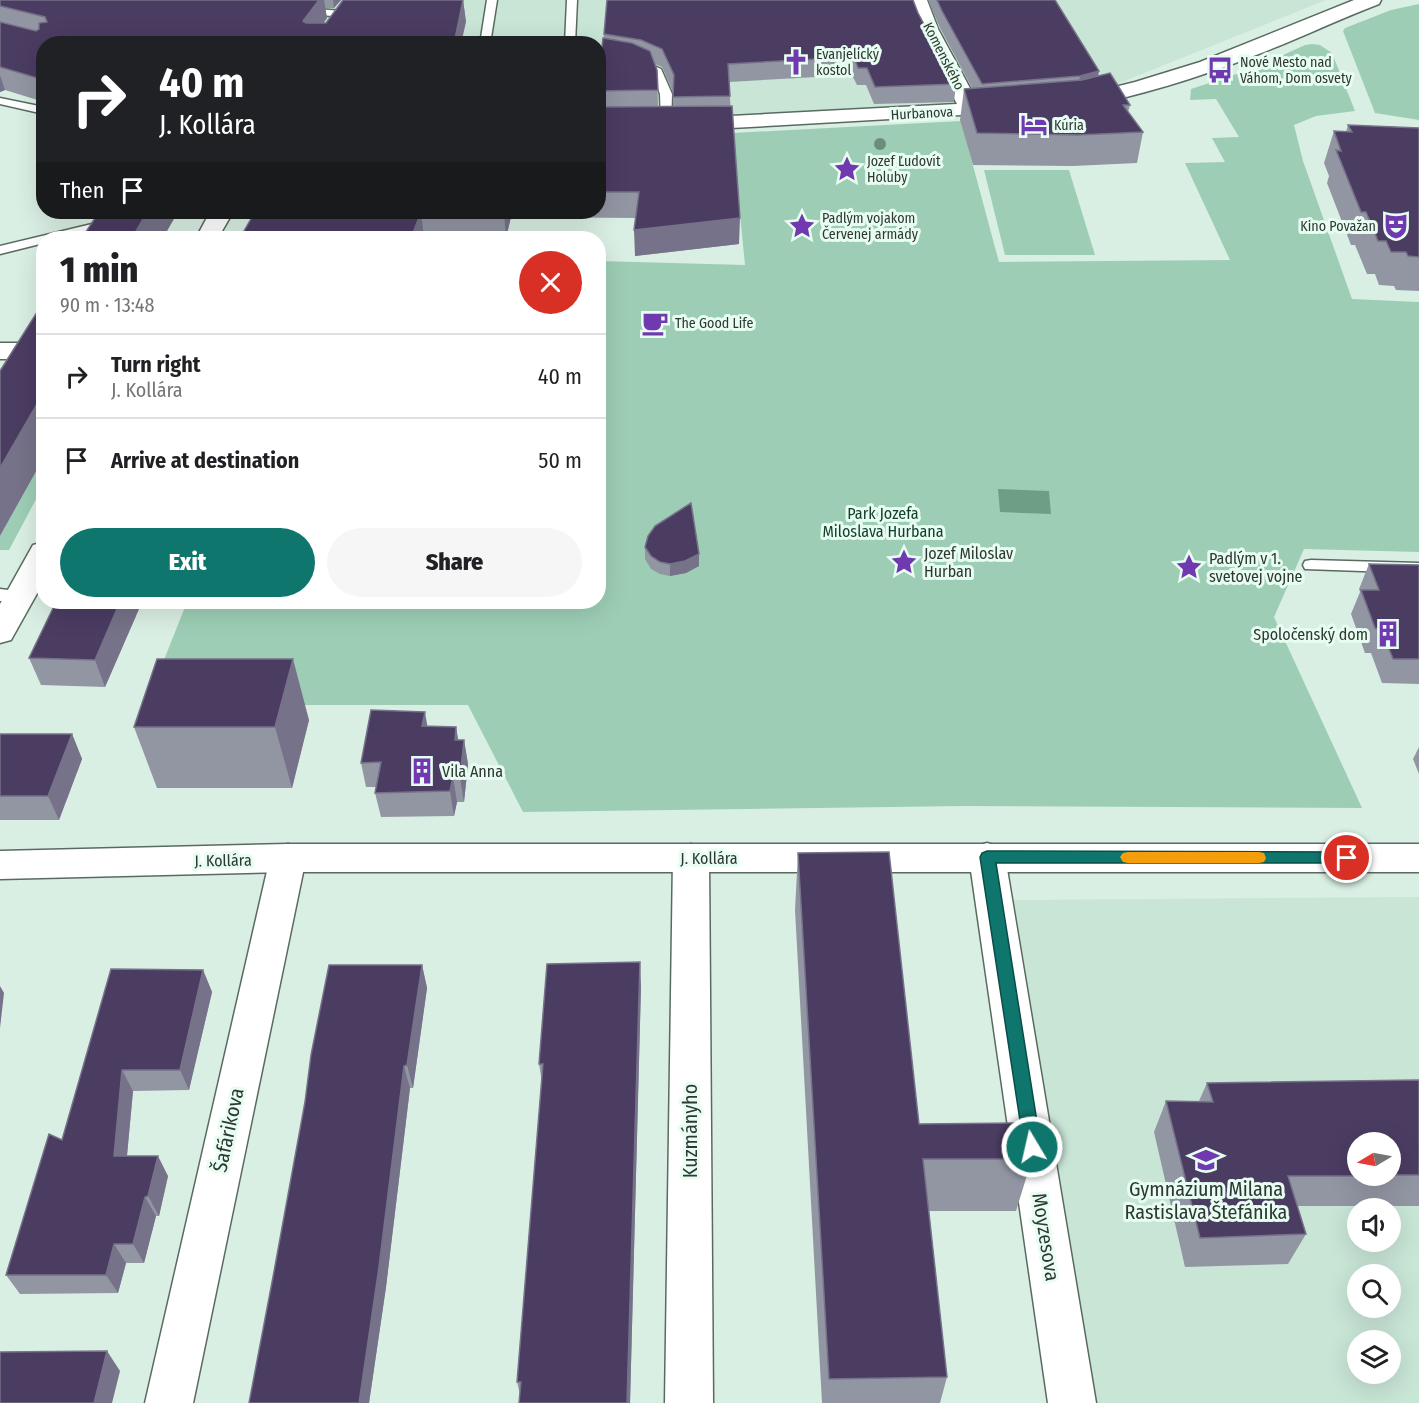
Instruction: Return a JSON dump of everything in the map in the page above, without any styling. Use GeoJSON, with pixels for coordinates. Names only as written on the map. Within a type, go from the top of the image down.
{"type":"FeatureCollection","features":[{"type":"Feature","properties":{"kind":"street","name":"Komenského"},"geometry":{"type":"LineString","coordinates":[[918,0],[928,29],[971,110]]}},
{"type":"Feature","properties":{"kind":"street"},"geometry":{"type":"LineString","coordinates":[[1058,104],[1108,96],[1159,82],[1250,51],[1372,0]]}},
{"type":"Feature","properties":{"kind":"street","name":"Hurbanova"},"geometry":{"type":"LineString","coordinates":[[606,124],[667,124],[1028,106]]}},
{"type":"Feature","properties":{"kind":"street"},"geometry":{"type":"LineString","coordinates":[[0,351],[36,351]]}},
{"type":"Feature","properties":{"kind":"street"},"geometry":{"type":"LineString","coordinates":[[0,632],[9,595],[36,562]]}},
{"type":"Feature","properties":{"kind":"street","name":"Moyzesova"},"geometry":{"type":"LineString","coordinates":[[987,857],[1072,1403]]}},
{"type":"Feature","properties":{"kind":"street","name":"J. Kollára"},"geometry":{"type":"LineString","coordinates":[[0,865],[288,858],[1419,858]]}},
{"type":"Feature","properties":{"kind":"street","name":"Šafárikova"},"geometry":{"type":"LineString","coordinates":[[169,1403],[288,858]]}},
{"type":"Feature","properties":{"kind":"street","name":"Kuzmányho"},"geometry":{"type":"LineString","coordinates":[[689,1403],[691,858]]}},
{"type":"Feature","properties":{"kind":"lane"},"geometry":{"type":"LineString","coordinates":[[486,36],[492,0]]}},
{"type":"Feature","properties":{"kind":"lane"},"geometry":{"type":"LineString","coordinates":[[570,36],[572,0]]}},
{"type":"Feature","properties":{"kind":"lane"},"geometry":{"type":"LineString","coordinates":[[288,10],[343,14]]}},
{"type":"Feature","properties":{"kind":"lane"},"geometry":{"type":"LineString","coordinates":[[606,56],[636,62],[657,71],[666,94],[667,124]]}},
{"type":"Feature","properties":{"kind":"lane"},"geometry":{"type":"LineString","coordinates":[[0,101],[36,109]]}},
{"type":"Feature","properties":{"kind":"lane"},"geometry":{"type":"LineString","coordinates":[[79,231],[101,226],[104,219]]}},
{"type":"Feature","properties":{"kind":"lane"},"geometry":{"type":"LineString","coordinates":[[104,231],[107,226]]}},
{"type":"Feature","properties":{"kind":"lane"},"geometry":{"type":"LineString","coordinates":[[0,250],[36,241]]}},
{"type":"Feature","properties":{"kind":"lane"},"geometry":{"type":"LineString","coordinates":[[1311,565],[1419,568]]}},
{"type":"Feature","properties":{"kind":"shaded area"},"geometry":{"type":"Polygon","coordinates":[[[0,0],[1326,0],[1080,99],[992,108],[763,114],[606,113],[606,36],[37,36],[0,0]]]}},
{"type":"Feature","properties":{"kind":"shaded area"},"geometry":{"type":"Polygon","coordinates":[[[998,489],[1049,491],[1051,514],[1000,512],[998,489]]]}},
{"type":"Feature","properties":{"kind":"shaded area","name":"Gymnázium Milana Rastislava Štefánika"},"geometry":{"type":"Polygon","coordinates":[[[1419,897],[1419,1403],[1096,1403],[1009,900],[1419,897]]]}},
{"type":"Feature","properties":{"kind":"green space"},"geometry":{"type":"Polygon","coordinates":[[[1419,4],[1419,120],[1375,113],[1343,31],[1345,28],[1391,10],[1419,4]]]}},
{"type":"Feature","properties":{"kind":"green space","name":"Park Jozefa Miloslava Hurbana"},"geometry":{"type":"Polygon","coordinates":[[[1305,45],[1320,45],[1332,53],[1355,111],[1316,116],[1294,125],[1303,161],[1352,299],[1419,302],[1419,552],[1304,549],[1274,617],[1362,808],[964,806],[523,812],[468,705],[146,705],[184,609],[606,609],[606,261],[745,265],[732,133],[961,121],[999,262],[1230,260],[1185,163],[1225,162],[1212,138],[1239,137],[1216,99],[1190,100],[1191,89],[1255,68],[1305,45]]]}},
{"type":"Feature","properties":{"kind":"green space"},"geometry":{"type":"Polygon","coordinates":[[[984,170],[1069,170],[1095,255],[1005,255],[984,170]]]}},
{"type":"Feature","properties":{"kind":"green space"},"geometry":{"type":"Polygon","coordinates":[[[36,470],[36,499],[9,550],[0,550],[0,536],[36,470]]]}},
{"type":"Feature","properties":{"kind":"building"},"geometry":{"type":"Polygon","coordinates":[[[0,0],[319,0],[303,21],[326,23],[343,0],[463,0],[456,36],[36,36],[36,78],[0,67],[0,22],[36,31],[39,29],[39,23],[47,22],[45,17],[0,6],[0,0]]]}},
{"type":"Feature","properties":{"kind":"building"},"geometry":{"type":"Polygon","coordinates":[[[607,0],[913,0],[956,84],[875,87],[867,68],[858,68],[854,57],[728,64],[730,96],[673,97],[674,75],[662,49],[641,40],[604,34],[607,0]]]}},
{"type":"Feature","properties":{"kind":"building"},"geometry":{"type":"Polygon","coordinates":[[[937,0],[1055,0],[1099,71],[1080,76],[982,84],[937,0]]]}},
{"type":"Feature","properties":{"kind":"building"},"geometry":{"type":"Polygon","coordinates":[[[606,39],[632,43],[650,51],[657,70],[658,90],[606,91],[606,39]]]}},
{"type":"Feature","properties":{"kind":"building"},"geometry":{"type":"Polygon","coordinates":[[[1110,73],[1130,105],[1123,105],[1143,132],[1078,135],[977,133],[964,89],[1082,80],[1110,73]]]}},
{"type":"Feature","properties":{"kind":"building"},"geometry":{"type":"Polygon","coordinates":[[[732,106],[740,218],[634,230],[639,192],[606,192],[606,107],[732,106]]]}},
{"type":"Feature","properties":{"kind":"building"},"geometry":{"type":"Polygon","coordinates":[[[1348,125],[1419,128],[1419,257],[1408,256],[1406,252],[1391,252],[1386,241],[1378,241],[1366,212],[1361,212],[1336,150],[1341,151],[1334,131],[1352,132],[1348,125]]]}},
{"type":"Feature","properties":{"kind":"building"},"geometry":{"type":"Polygon","coordinates":[[[94,219],[143,219],[136,231],[87,231],[94,219]]]}},
{"type":"Feature","properties":{"kind":"building"},"geometry":{"type":"Polygon","coordinates":[[[251,219],[418,219],[414,231],[244,231],[251,219]]]}},
{"type":"Feature","properties":{"kind":"building"},"geometry":{"type":"Polygon","coordinates":[[[36,314],[36,406],[0,468],[0,371],[36,314]]]}},
{"type":"Feature","properties":{"kind":"building"},"geometry":{"type":"Polygon","coordinates":[[[691,503],[699,554],[685,561],[670,564],[660,562],[651,556],[645,547],[648,536],[655,526],[691,503]]]}},
{"type":"Feature","properties":{"kind":"building"},"geometry":{"type":"Polygon","coordinates":[[[1369,564],[1419,565],[1419,659],[1393,659],[1381,629],[1375,628],[1361,590],[1379,590],[1369,564]]]}},
{"type":"Feature","properties":{"kind":"building"},"geometry":{"type":"Polygon","coordinates":[[[53,609],[117,609],[95,660],[29,658],[53,609]]]}},
{"type":"Feature","properties":{"kind":"building"},"geometry":{"type":"Polygon","coordinates":[[[157,659],[293,659],[275,727],[134,727],[157,659]]]}},
{"type":"Feature","properties":{"kind":"building","name":"Vila Anna"},"geometry":{"type":"Polygon","coordinates":[[[371,710],[425,712],[422,726],[456,727],[455,740],[464,740],[460,778],[453,777],[450,791],[375,793],[381,762],[361,763],[371,710]]]}},
{"type":"Feature","properties":{"kind":"building"},"geometry":{"type":"Polygon","coordinates":[[[0,734],[72,734],[48,796],[0,796],[0,734]]]}},
{"type":"Feature","properties":{"kind":"building"},"geometry":{"type":"Polygon","coordinates":[[[889,852],[919,1124],[1027,1123],[1032,1159],[923,1159],[947,1377],[829,1379],[798,853],[889,852]]]}},
{"type":"Feature","properties":{"kind":"building"},"geometry":{"type":"Polygon","coordinates":[[[640,962],[627,1403],[519,1403],[521,1382],[517,1382],[543,1064],[539,1064],[547,964],[640,962]]]}},
{"type":"Feature","properties":{"kind":"building"},"geometry":{"type":"Polygon","coordinates":[[[329,965],[422,965],[407,1065],[404,1066],[379,1267],[359,1403],[249,1403],[305,1102],[311,1055],[329,965]]]}},
{"type":"Feature","properties":{"kind":"building"},"geometry":{"type":"Polygon","coordinates":[[[111,969],[203,970],[180,1070],[122,1070],[114,1156],[158,1156],[133,1244],[114,1244],[106,1275],[6,1275],[49,1134],[62,1140],[111,969]]]}},
{"type":"Feature","properties":{"kind":"building"},"geometry":{"type":"Polygon","coordinates":[[[1419,1080],[1419,1175],[1401,1175],[1401,1132],[1347,1132],[1347,1176],[1288,1176],[1306,1234],[1200,1238],[1166,1101],[1213,1102],[1207,1083],[1419,1080]]]}},
{"type":"Feature","properties":{"kind":"building"},"geometry":{"type":"Polygon","coordinates":[[[107,1351],[94,1403],[0,1403],[0,1352],[107,1351]]]}},
{"type":"Feature","properties":{"kind":"slow traffic"},"geometry":{"type":"LineString","coordinates":[[1128,857],[1259,858]]}},
{"type":"Feature","properties":{"kind":"place","name":"Evanjelický kostol"},"geometry":{"type":"Point","coordinates":[796,62]}},
{"type":"Feature","properties":{"kind":"place","name":"Nové Mesto nad Váhom, Dom osvety"},"geometry":{"type":"Point","coordinates":[1220,70]}},
{"type":"Feature","properties":{"kind":"place","name":"Kúria"},"geometry":{"type":"Point","coordinates":[1034,125]}},
{"type":"Feature","properties":{"kind":"place","name":"Jozef Ľudovít Holuby"},"geometry":{"type":"Point","coordinates":[847,169]}},
{"type":"Feature","properties":{"kind":"place","name":"Padlým vojakom Červenej armády"},"geometry":{"type":"Point","coordinates":[802,226]}},
{"type":"Feature","properties":{"kind":"place","name":"Kino Považan"},"geometry":{"type":"Point","coordinates":[1396,226]}},
{"type":"Feature","properties":{"kind":"place","name":"The Good Life"},"geometry":{"type":"Point","coordinates":[655,323]}},
{"type":"Feature","properties":{"kind":"place","name":"Jozef Miloslav Hurban"},"geometry":{"type":"Point","coordinates":[904,562]}},
{"type":"Feature","properties":{"kind":"place","name":"Padlým v 1. svetovej vojne"},"geometry":{"type":"Point","coordinates":[1189,567]}},
{"type":"Feature","properties":{"kind":"place","name":"Spoločenský dom"},"geometry":{"type":"Point","coordinates":[1388,634]}},
{"type":"Feature","properties":{"kind":"place","name":"Vila Anna"},"geometry":{"type":"Point","coordinates":[422,771]}},
{"type":"Feature","properties":{"kind":"place","name":"Gymnázium Milana Rastislava Štefánika"},"geometry":{"type":"Point","coordinates":[1206,1160]}},
{"type":"Feature","properties":{"kind":"route"},"geometry":{"type":"LineString","coordinates":[[1032,1147],[987,857],[1347,858]]}}]}
